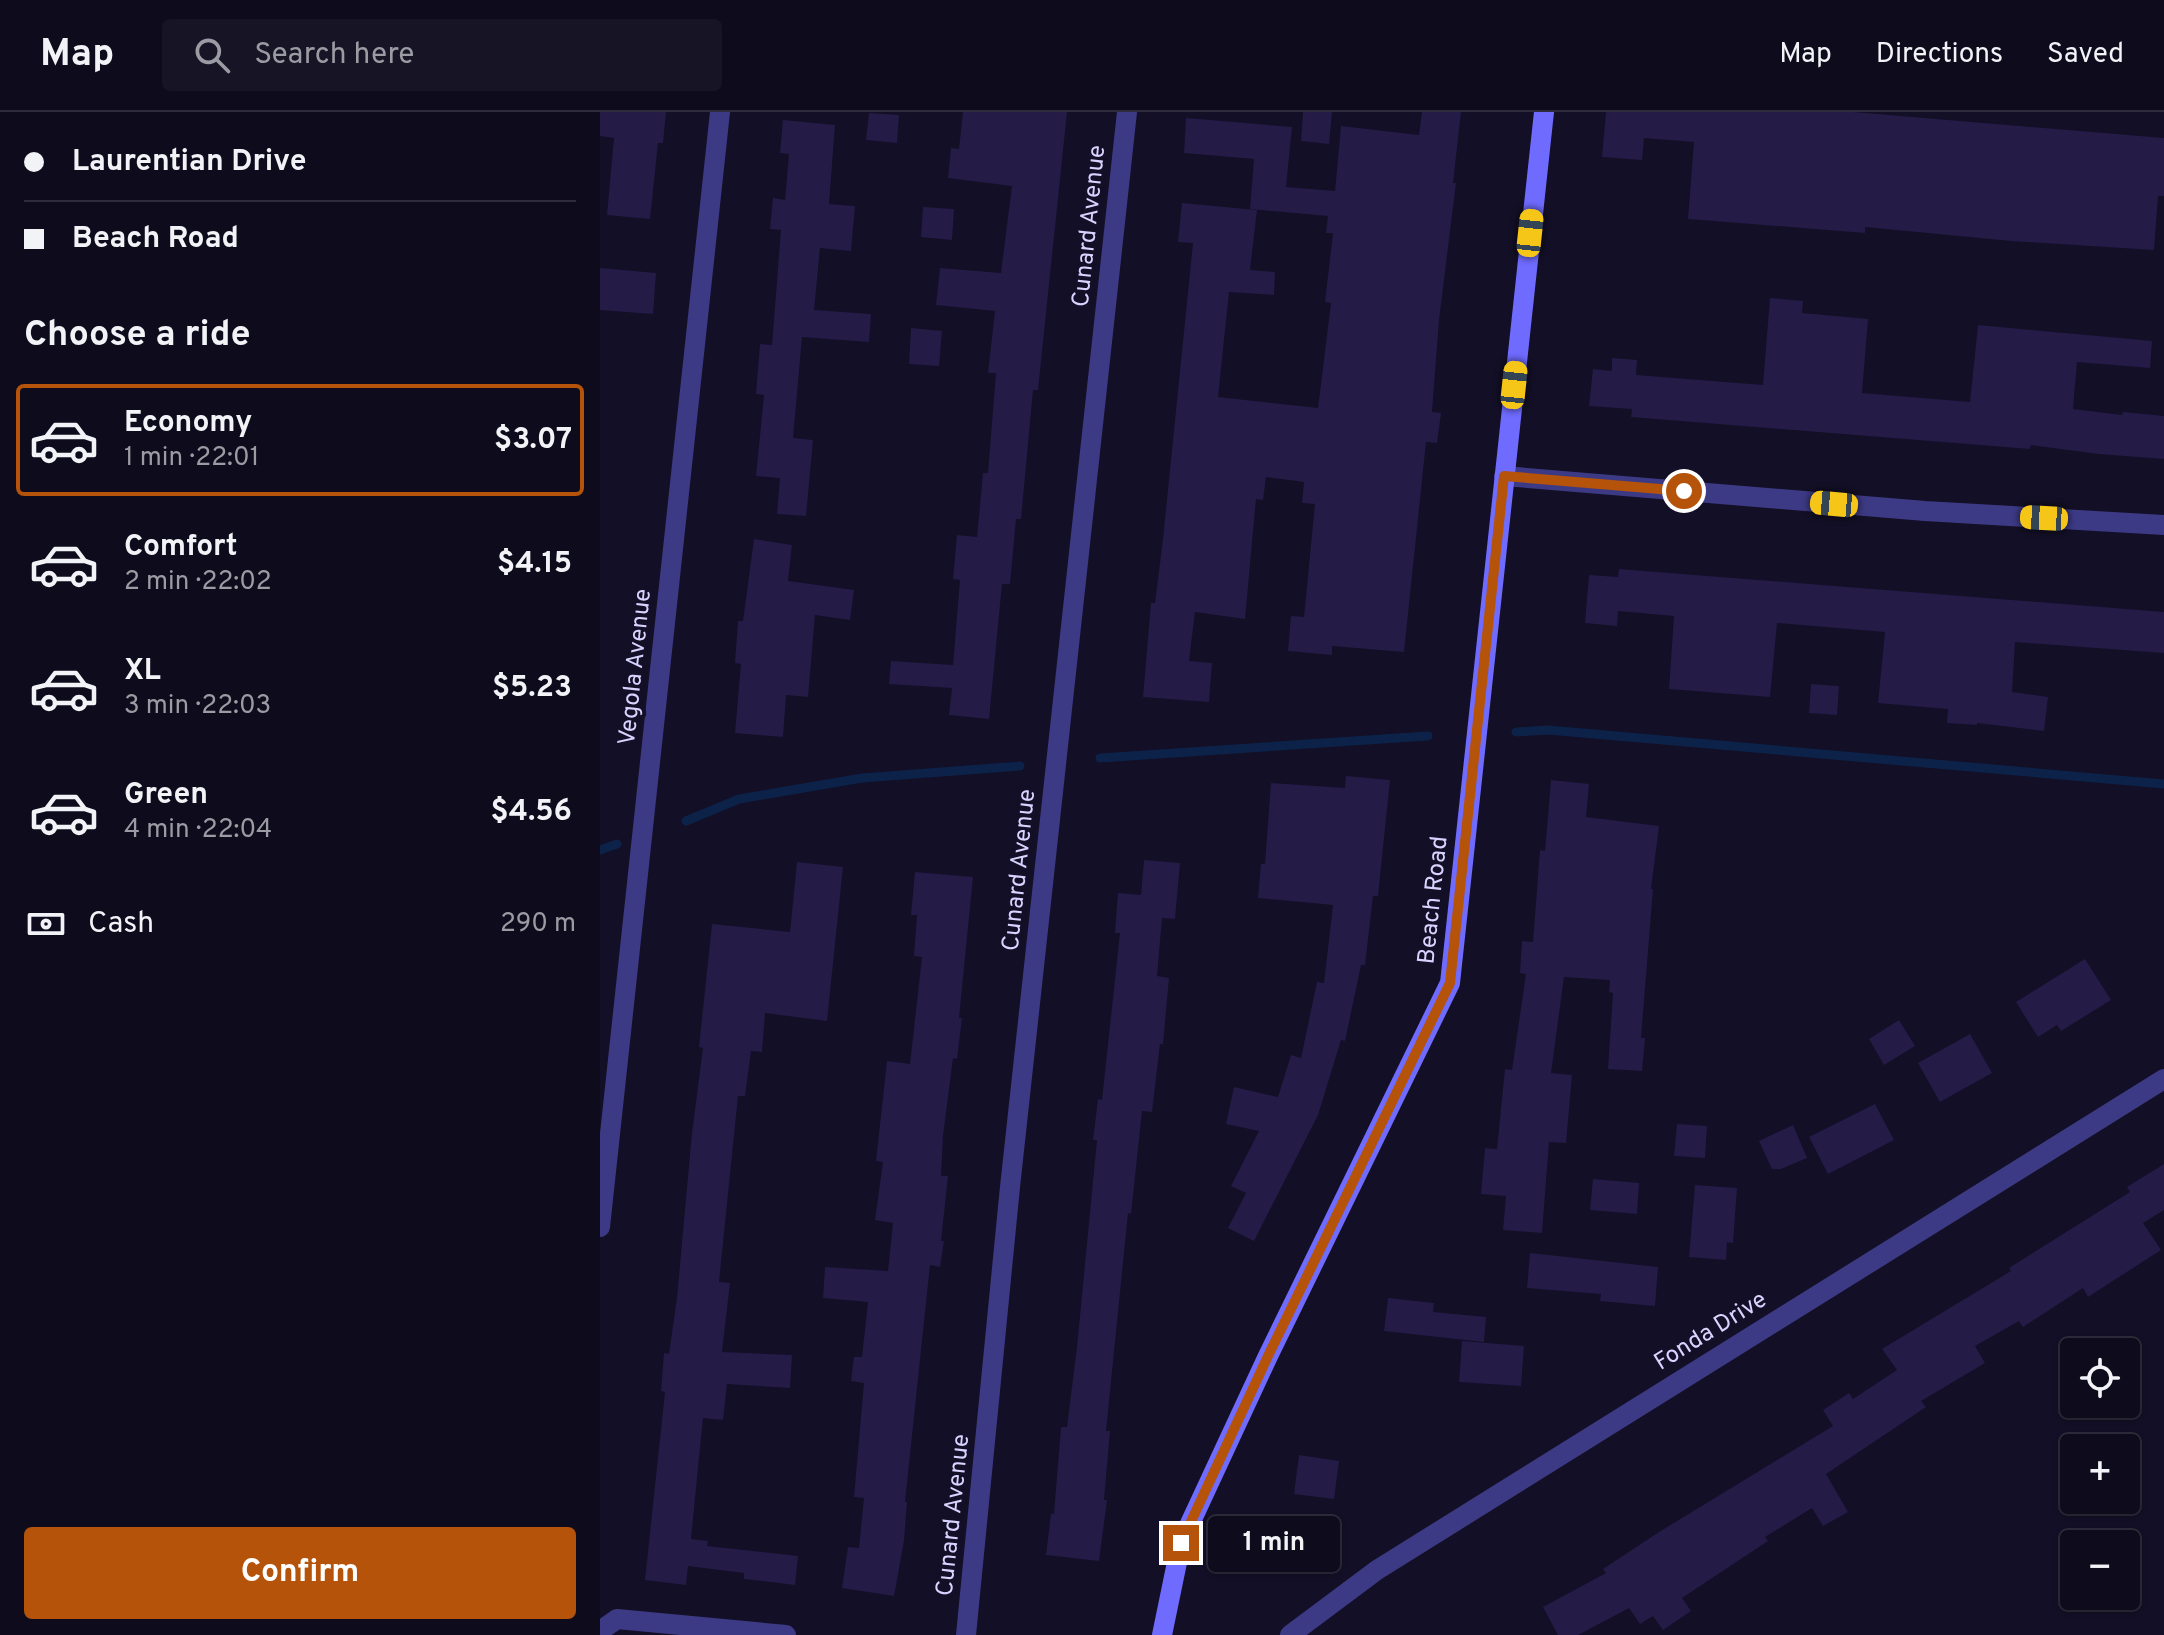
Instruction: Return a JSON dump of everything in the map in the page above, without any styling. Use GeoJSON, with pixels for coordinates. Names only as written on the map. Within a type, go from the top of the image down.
{"type":"FeatureCollection","features":[{"type":"Feature","properties":{"kind":"street","name":"Vegola Avenue"},"geometry":{"type":"LineString","coordinates":[[600,1227],[720,112]]}},
{"type":"Feature","properties":{"kind":"street","name":"Cunard Avenue"},"geometry":{"type":"LineString","coordinates":[[966,1635],[1012,1171],[1127,112]]}},
{"type":"Feature","properties":{"kind":"street","name":"Beach Road"},"geometry":{"type":"LineString","coordinates":[[1162,1635],[1181,1543],[1268,1356],[1450,983],[1544,112]]}},
{"type":"Feature","properties":{"kind":"street"},"geometry":{"type":"LineString","coordinates":[[1504,476],[1925,511],[2164,525]]}},
{"type":"Feature","properties":{"kind":"street","name":"Fonda Drive"},"geometry":{"type":"LineString","coordinates":[[1290,1635],[1377,1570],[2164,1079]]}},
{"type":"Feature","properties":{"kind":"street"},"geometry":{"type":"LineString","coordinates":[[600,1631],[617,1619],[786,1635]]}},
{"type":"Feature","properties":{"kind":"building"},"geometry":{"type":"Polygon","coordinates":[[[600,112],[666,112],[663,143],[658,143],[650,219],[607,215],[614,138],[600,136],[600,112]]]}},
{"type":"Feature","properties":{"kind":"building"},"geometry":{"type":"Polygon","coordinates":[[[963,112],[1067,112],[1038,390],[1033,390],[1021,519],[1016,519],[1010,584],[1002,584],[989,719],[949,715],[952,688],[889,684],[891,661],[953,665],[960,580],[953,579],[957,535],[977,537],[983,473],[988,473],[996,373],[988,373],[995,311],[936,305],[940,268],[1001,273],[1012,186],[948,178],[951,148],[959,149],[963,112]]]}},
{"type":"Feature","properties":{"kind":"building"},"geometry":{"type":"Polygon","coordinates":[[[1303,112],[1332,112],[1329,144],[1301,141],[1303,112]]]}},
{"type":"Feature","properties":{"kind":"building"},"geometry":{"type":"Polygon","coordinates":[[[1422,112],[1461,112],[1432,412],[1441,413],[1437,443],[1426,442],[1404,652],[1332,646],[1332,655],[1288,651],[1291,616],[1304,617],[1315,504],[1302,503],[1304,482],[1266,477],[1263,500],[1256,499],[1245,619],[1195,612],[1189,661],[1212,663],[1209,702],[1143,697],[1151,603],[1155,603],[1163,539],[1193,243],[1178,242],[1182,203],[1257,210],[1250,270],[1275,272],[1274,295],[1229,292],[1218,397],[1318,408],[1331,303],[1325,302],[1333,233],[1326,233],[1328,216],[1250,209],[1254,159],[1184,153],[1186,118],[1292,127],[1286,187],[1335,191],[1341,126],[1419,135],[1422,112]]]}},
{"type":"Feature","properties":{"kind":"building"},"geometry":{"type":"Polygon","coordinates":[[[1606,112],[1853,112],[2164,138],[2164,196],[2158,196],[2154,250],[1865,227],[1865,233],[1688,219],[1694,142],[1644,138],[1642,160],[1602,157],[1606,112]]]}},
{"type":"Feature","properties":{"kind":"building"},"geometry":{"type":"Polygon","coordinates":[[[869,113],[899,115],[897,143],[866,140],[869,113]]]}},
{"type":"Feature","properties":{"kind":"building"},"geometry":{"type":"Polygon","coordinates":[[[783,120],[835,125],[829,204],[855,206],[851,251],[820,248],[814,310],[871,314],[869,342],[802,337],[793,438],[813,440],[806,516],[777,514],[780,478],[756,476],[764,395],[756,394],[760,344],[772,345],[781,230],[770,229],[773,198],[785,200],[789,154],[780,153],[783,120]]]}},
{"type":"Feature","properties":{"kind":"building"},"geometry":{"type":"Polygon","coordinates":[[[923,207],[954,209],[952,240],[921,237],[923,207]]]}},
{"type":"Feature","properties":{"kind":"building"},"geometry":{"type":"Polygon","coordinates":[[[600,268],[656,273],[653,314],[600,310],[600,268]]]}},
{"type":"Feature","properties":{"kind":"building"},"geometry":{"type":"Polygon","coordinates":[[[1770,298],[1803,301],[1802,313],[1868,319],[1862,393],[1970,402],[1978,325],[2152,341],[2150,368],[2077,362],[2073,409],[2164,416],[2164,459],[2031,445],[2030,449],[1631,417],[1632,409],[1589,406],[1593,369],[1612,371],[1612,358],[1637,360],[1636,375],[1763,385],[1770,298]]]}},
{"type":"Feature","properties":{"kind":"building"},"geometry":{"type":"Polygon","coordinates":[[[911,328],[942,331],[939,366],[909,364],[911,328]]]}},
{"type":"Feature","properties":{"kind":"building"},"geometry":{"type":"Polygon","coordinates":[[[754,539],[792,545],[788,581],[854,590],[850,620],[815,615],[808,697],[786,695],[783,737],[735,733],[741,664],[735,663],[738,621],[743,621],[754,539]]]}},
{"type":"Feature","properties":{"kind":"building"},"geometry":{"type":"Polygon","coordinates":[[[1619,569],[2164,612],[2164,653],[2015,642],[2012,692],[2048,697],[2044,731],[1977,723],[1947,723],[1948,709],[1878,703],[1885,632],[1777,623],[1770,697],[1669,689],[1674,616],[1618,611],[1617,626],[1585,623],[1589,575],[1618,577],[1619,569]]]}},
{"type":"Feature","properties":{"kind":"building"},"geometry":{"type":"Polygon","coordinates":[[[1811,684],[1839,686],[1837,715],[1809,713],[1811,684]]]}},
{"type":"Feature","properties":{"kind":"building"},"geometry":{"type":"Polygon","coordinates":[[[1346,776],[1390,780],[1378,896],[1373,896],[1365,965],[1361,965],[1345,1041],[1341,1040],[1318,1115],[1254,1241],[1228,1228],[1246,1193],[1231,1186],[1259,1131],[1226,1124],[1234,1087],[1278,1097],[1291,1055],[1301,1058],[1317,982],[1324,983],[1333,905],[1258,898],[1261,864],[1265,864],[1271,783],[1345,788],[1346,776]]]}},
{"type":"Feature","properties":{"kind":"building"},"geometry":{"type":"Polygon","coordinates":[[[1551,780],[1589,784],[1586,817],[1659,826],[1651,889],[1641,1038],[1645,1038],[1642,1071],[1608,1069],[1613,993],[1609,992],[1610,980],[1564,977],[1551,1073],[1572,1075],[1566,1143],[1549,1142],[1542,1233],[1503,1230],[1506,1196],[1481,1194],[1485,1148],[1497,1149],[1505,1069],[1512,1070],[1526,974],[1520,973],[1522,941],[1533,942],[1540,850],[1545,851],[1551,780]]]}},
{"type":"Feature","properties":{"kind":"building"},"geometry":{"type":"Polygon","coordinates":[[[1144,860],[1180,863],[1175,919],[1162,918],[1157,976],[1169,978],[1163,1044],[1160,1044],[1152,1112],[1142,1111],[1131,1214],[1128,1213],[1106,1431],[1110,1431],[1104,1500],[1107,1500],[1099,1561],[1046,1555],[1051,1514],[1054,1514],[1061,1427],[1067,1427],[1077,1347],[1097,1140],[1093,1140],[1098,1099],[1102,1100],[1120,933],[1115,933],[1118,893],[1141,895],[1144,860]]]}},
{"type":"Feature","properties":{"kind":"building"},"geometry":{"type":"Polygon","coordinates":[[[797,862],[843,867],[827,1021],[765,1013],[762,1052],[751,1051],[745,1096],[738,1096],[719,1282],[730,1283],[722,1352],[792,1355],[790,1388],[727,1384],[723,1420],[703,1418],[691,1539],[708,1541],[707,1546],[798,1556],[795,1585],[744,1579],[744,1573],[688,1566],[686,1585],[645,1580],[665,1392],[661,1391],[664,1353],[669,1354],[677,1298],[703,1048],[699,1047],[712,924],[790,932],[797,862]]]}},
{"type":"Feature","properties":{"kind":"building"},"geometry":{"type":"Polygon","coordinates":[[[915,872],[973,877],[959,1018],[962,1018],[957,1059],[953,1058],[943,1136],[941,1176],[948,1176],[941,1241],[944,1241],[940,1267],[930,1265],[905,1502],[904,1541],[894,1596],[842,1588],[848,1547],[859,1548],[864,1498],[854,1497],[864,1383],[851,1381],[854,1357],[862,1357],[868,1302],[823,1298],[825,1267],[888,1271],[893,1223],[875,1220],[883,1162],[876,1161],[887,1061],[910,1064],[922,957],[914,956],[917,915],[911,915],[915,872]]]}},
{"type":"Feature","properties":{"kind":"building"},"geometry":{"type":"Polygon","coordinates":[[[2085,959],[2111,1000],[2061,1031],[2057,1025],[2038,1037],[2016,1002],[2085,959]]]}},
{"type":"Feature","properties":{"kind":"building"},"geometry":{"type":"Polygon","coordinates":[[[1899,1020],[1915,1046],[1884,1065],[1869,1039],[1899,1020]]]}},
{"type":"Feature","properties":{"kind":"building"},"geometry":{"type":"Polygon","coordinates":[[[1970,1034],[1992,1073],[1940,1102],[1918,1063],[1970,1034]]]}},
{"type":"Feature","properties":{"kind":"building"},"geometry":{"type":"Polygon","coordinates":[[[1875,1104],[1894,1140],[1828,1174],[1809,1137],[1875,1104]]]}},
{"type":"Feature","properties":{"kind":"building"},"geometry":{"type":"Polygon","coordinates":[[[1677,1124],[1707,1126],[1705,1158],[1674,1156],[1677,1124]]]}},
{"type":"Feature","properties":{"kind":"building"},"geometry":{"type":"Polygon","coordinates":[[[1793,1125],[1807,1158],[1781,1169],[1772,1169],[1759,1141],[1793,1125]]]}},
{"type":"Feature","properties":{"kind":"building"},"geometry":{"type":"Polygon","coordinates":[[[2164,1164],[2164,1210],[2143,1223],[2161,1250],[2088,1297],[2083,1288],[2023,1327],[2019,1321],[1975,1346],[1985,1363],[1921,1401],[1926,1407],[1826,1474],[1848,1512],[1823,1526],[1812,1508],[1765,1537],[1768,1541],[1682,1598],[1691,1611],[1663,1630],[1653,1616],[1640,1624],[1629,1608],[1578,1635],[1558,1635],[1543,1607],[1606,1573],[1603,1569],[1659,1532],[1833,1426],[1823,1410],[1849,1393],[1853,1399],[1897,1370],[1882,1349],[2011,1271],[2009,1268],[2130,1192],[2127,1187],[2164,1164]]]}},
{"type":"Feature","properties":{"kind":"building"},"geometry":{"type":"Polygon","coordinates":[[[1593,1179],[1639,1183],[1637,1214],[1590,1210],[1593,1179]]]}},
{"type":"Feature","properties":{"kind":"building"},"geometry":{"type":"Polygon","coordinates":[[[1695,1185],[1737,1188],[1733,1243],[1727,1242],[1726,1260],[1689,1257],[1695,1185]]]}},
{"type":"Feature","properties":{"kind":"building"},"geometry":{"type":"Polygon","coordinates":[[[1530,1253],[1658,1267],[1655,1306],[1600,1301],[1601,1294],[1527,1288],[1530,1253]]]}},
{"type":"Feature","properties":{"kind":"building"},"geometry":{"type":"Polygon","coordinates":[[[1388,1298],[1434,1303],[1433,1312],[1486,1317],[1484,1342],[1384,1331],[1388,1298]]]}},
{"type":"Feature","properties":{"kind":"building"},"geometry":{"type":"Polygon","coordinates":[[[1462,1341],[1524,1346],[1521,1386],[1459,1382],[1462,1341]]]}},
{"type":"Feature","properties":{"kind":"building"},"geometry":{"type":"Polygon","coordinates":[[[1299,1455],[1339,1461],[1334,1499],[1294,1494],[1299,1455]]]}},
{"type":"Feature","properties":{"kind":"waterway"},"geometry":{"type":"LineString","coordinates":[[1516,732],[1548,730],[2164,784]]}},
{"type":"Feature","properties":{"kind":"waterway"},"geometry":{"type":"LineString","coordinates":[[1100,758],[1428,736]]}},
{"type":"Feature","properties":{"kind":"waterway"},"geometry":{"type":"LineString","coordinates":[[686,821],[739,799],[862,778],[1020,766]]}},
{"type":"Feature","properties":{"kind":"waterway"},"geometry":{"type":"LineString","coordinates":[[600,850],[617,844]]}},
{"type":"Feature","properties":{"kind":"route"},"geometry":{"type":"LineString","coordinates":[[1181,1543],[1268,1356],[1450,983],[1504,476],[1684,491]]}}]}
